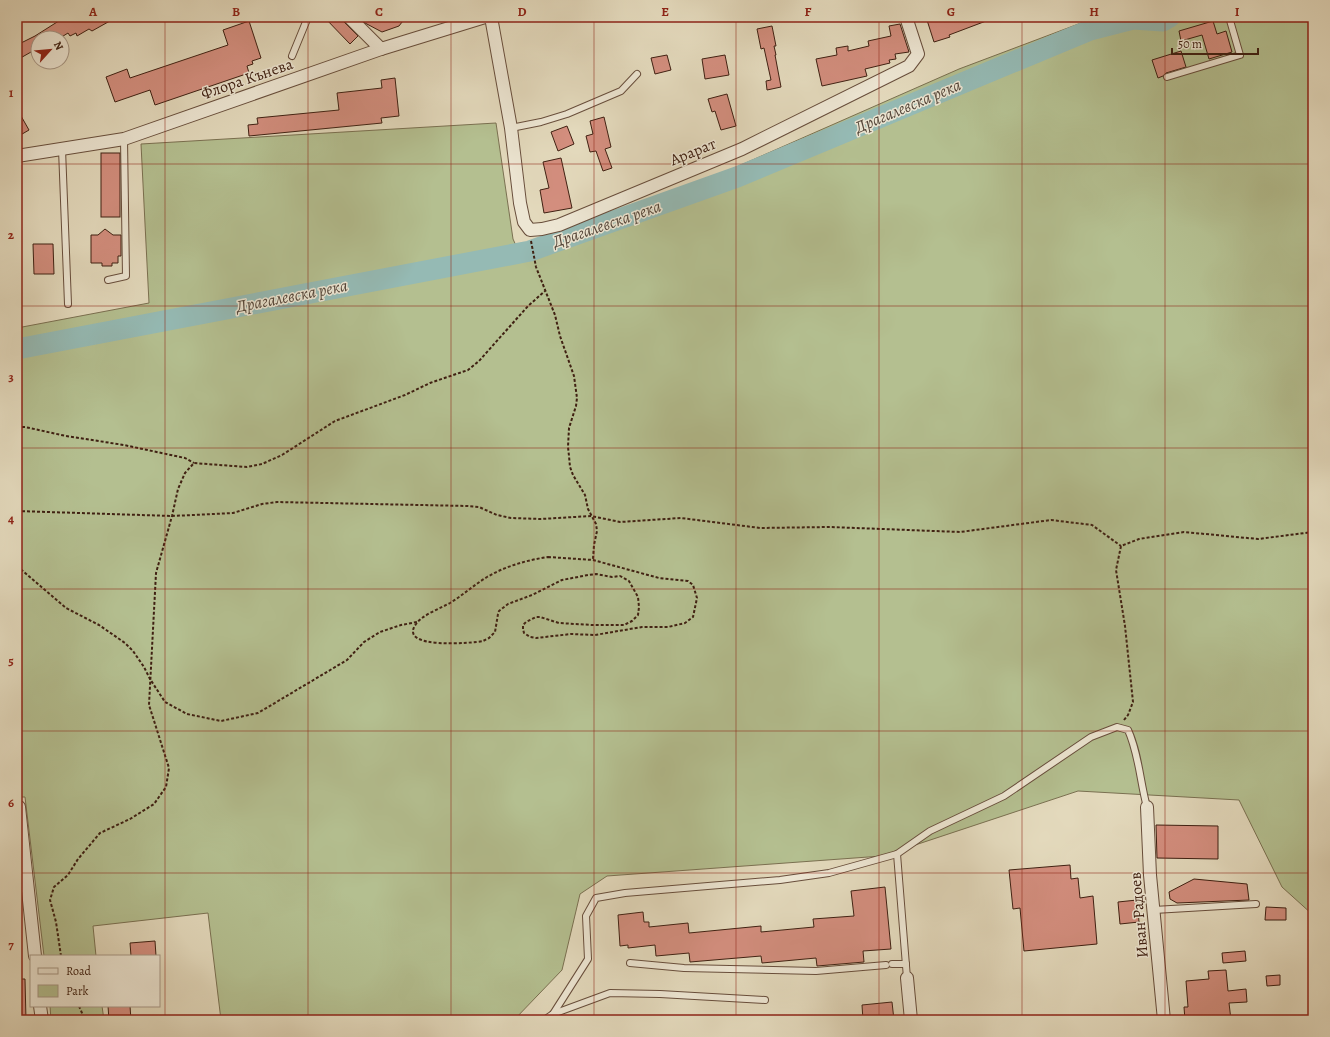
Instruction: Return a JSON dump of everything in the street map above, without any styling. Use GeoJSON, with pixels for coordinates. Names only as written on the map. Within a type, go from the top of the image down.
{"type":"FeatureCollection","features":[{"type":"Feature","properties":{"kind":"street"},"geometry":{"type":"LineString","coordinates":[[349,17],[381,49]]}},
{"type":"Feature","properties":{"kind":"street","name":"Флора Кънева"},"geometry":{"type":"LineString","coordinates":[[17,156],[124,138],[381,49],[485,17]]}},
{"type":"Feature","properties":{"kind":"street"},"geometry":{"type":"LineString","coordinates":[[491,17],[510,128],[520,203],[524,222],[530,230]]}},
{"type":"Feature","properties":{"kind":"street","name":"Арарат"},"geometry":{"type":"LineString","coordinates":[[530,230],[542,230],[559,225],[742,149],[909,66],[918,54],[906,17]]}},
{"type":"Feature","properties":{"kind":"street"},"geometry":{"type":"LineString","coordinates":[[19,807],[35,955]]}},
{"type":"Feature","properties":{"kind":"street","name":"Иван Радоев"},"geometry":{"type":"LineString","coordinates":[[1147,807],[1150,874],[1164,1020]]}},
{"type":"Feature","properties":{"kind":"street"},"geometry":{"type":"LineString","coordinates":[[907,978],[911,1020]]}},
{"type":"Feature","properties":{"kind":"street"},"geometry":{"type":"LineString","coordinates":[[40,1007],[42,1020]]}},
{"type":"Feature","properties":{"kind":"lane"},"geometry":{"type":"LineString","coordinates":[[292,56],[308,17]]}},
{"type":"Feature","properties":{"kind":"lane"},"geometry":{"type":"LineString","coordinates":[[1168,77],[1240,55],[1229,17]]}},
{"type":"Feature","properties":{"kind":"lane"},"geometry":{"type":"LineString","coordinates":[[510,128],[541,122],[567,114],[621,91],[637,74]]}},
{"type":"Feature","properties":{"kind":"lane"},"geometry":{"type":"LineString","coordinates":[[108,280],[126,276],[124,138]]}},
{"type":"Feature","properties":{"kind":"lane"},"geometry":{"type":"LineString","coordinates":[[62,149],[68,304]]}},
{"type":"Feature","properties":{"kind":"lane"},"geometry":{"type":"LineString","coordinates":[[553,1014],[588,959],[586,916],[596,898],[625,893],[780,880],[828,873],[897,854],[930,831],[1004,796],[1091,737],[1117,727],[1128,730],[1134,743],[1147,807]]}},
{"type":"Feature","properties":{"kind":"lane"},"geometry":{"type":"LineString","coordinates":[[897,854],[907,978]]}},
{"type":"Feature","properties":{"kind":"lane"},"geometry":{"type":"LineString","coordinates":[[1154,910],[1256,904]]}},
{"type":"Feature","properties":{"kind":"lane"},"geometry":{"type":"LineString","coordinates":[[630,963],[684,968],[816,971],[906,964]]}},
{"type":"Feature","properties":{"kind":"lane"},"geometry":{"type":"LineString","coordinates":[[544,1020],[553,1014],[610,993],[660,994],[765,1000]]}},
{"type":"Feature","properties":{"kind":"path"},"geometry":{"type":"LineString","coordinates":[[530,230],[536,267],[555,316],[560,336],[574,376],[577,398],[569,428],[568,447],[570,467],[585,495],[588,509],[596,524],[597,531],[594,545],[594,560]]}},
{"type":"Feature","properties":{"kind":"path"},"geometry":{"type":"LineString","coordinates":[[17,427],[25,427],[66,436],[124,445],[185,458],[194,463],[247,467],[262,464],[282,455],[335,421],[397,398],[430,383],[468,370],[479,361],[528,306],[545,291]]}},
{"type":"Feature","properties":{"kind":"path"},"geometry":{"type":"LineString","coordinates":[[62,955],[56,922],[50,900],[54,887],[68,875],[78,859],[100,833],[130,819],[154,804],[166,787],[169,768],[149,705],[156,573],[178,489],[184,473],[194,463]]}},
{"type":"Feature","properties":{"kind":"path"},"geometry":{"type":"LineString","coordinates":[[17,511],[172,516],[233,513],[262,504],[277,502],[467,506],[479,507],[497,515],[511,518],[541,519],[591,516],[620,522],[681,518],[760,528],[830,527],[960,532],[1051,520],[1092,525],[1121,546]]}},
{"type":"Feature","properties":{"kind":"path"},"geometry":{"type":"LineString","coordinates":[[1121,546],[1139,539],[1184,532],[1258,539],[1313,532]]}},
{"type":"Feature","properties":{"kind":"path"},"geometry":{"type":"LineString","coordinates":[[1117,727],[1128,715],[1133,702],[1125,626],[1116,570],[1121,546]]}},
{"type":"Feature","properties":{"kind":"path"},"geometry":{"type":"LineString","coordinates":[[548,556],[594,560],[659,578],[684,580],[693,585],[697,598],[693,617],[685,623],[668,627],[642,627],[595,635],[571,634],[536,638],[530,637],[524,633],[523,625],[536,617],[559,623],[592,625],[624,625],[632,621],[638,615],[639,607],[638,597],[634,587],[629,581],[620,576],[612,578],[596,574],[562,580],[532,595],[508,604],[499,611],[496,632],[483,642],[439,644],[419,639],[414,633],[414,627],[417,622],[451,602],[488,577],[511,566],[531,559],[548,556]]}},
{"type":"Feature","properties":{"kind":"path"},"geometry":{"type":"LineString","coordinates":[[17,566],[66,608],[99,624],[125,643],[133,651],[144,667],[165,702],[187,714],[221,721],[258,713],[347,660],[364,642],[380,632],[401,625],[417,622]]}},
{"type":"Feature","properties":{"kind":"path"},"geometry":{"type":"LineString","coordinates":[[79,1007],[85,1020]]}},
{"type":"Feature","properties":{"kind":"green space"},"geometry":{"type":"Polygon","coordinates":[[[1097,17],[1313,17],[1313,915],[1282,887],[1239,800],[1078,791],[882,856],[607,876],[580,894],[562,970],[514,1020],[221,1020],[208,913],[93,926],[96,955],[44,955],[25,797],[17,797],[17,328],[149,303],[141,144],[496,123],[513,239],[523,261],[959,69],[1097,17]]]}},
{"type":"Feature","properties":{"kind":"green space"},"geometry":{"type":"Polygon","coordinates":[[[50,1007],[102,1007],[104,1020],[51,1020],[50,1007]]]}},
{"type":"Feature","properties":{"kind":"building"},"geometry":{"type":"Polygon","coordinates":[[[65,17],[117,17],[92,31],[89,29],[77,36],[76,33],[70,36],[70,30],[44,30],[65,17]]]}},
{"type":"Feature","properties":{"kind":"building"},"geometry":{"type":"Polygon","coordinates":[[[324,17],[342,17],[344,22],[358,36],[350,44],[324,17]]]}},
{"type":"Feature","properties":{"kind":"building"},"geometry":{"type":"Polygon","coordinates":[[[360,17],[406,17],[399,26],[382,32],[365,23],[360,17]]]}},
{"type":"Feature","properties":{"kind":"building"},"geometry":{"type":"Polygon","coordinates":[[[926,17],[994,18],[949,35],[950,37],[934,42],[926,17]]]}},
{"type":"Feature","properties":{"kind":"building"},"geometry":{"type":"Polygon","coordinates":[[[249,21],[261,58],[252,61],[253,64],[247,66],[249,73],[155,105],[150,90],[115,102],[106,77],[127,69],[130,78],[228,45],[223,30],[249,21]]]}},
{"type":"Feature","properties":{"kind":"building"},"geometry":{"type":"Polygon","coordinates":[[[1213,21],[1217,34],[1226,31],[1232,52],[1209,59],[1202,35],[1181,41],[1179,31],[1213,21]]]}},
{"type":"Feature","properties":{"kind":"building"},"geometry":{"type":"Polygon","coordinates":[[[900,24],[909,52],[895,54],[896,59],[889,60],[890,63],[865,69],[867,76],[822,86],[816,59],[837,55],[836,48],[848,46],[848,51],[869,46],[868,41],[891,36],[889,26],[900,24]]]}},
{"type":"Feature","properties":{"kind":"building"},"geometry":{"type":"Polygon","coordinates":[[[772,26],[776,46],[774,46],[775,55],[781,87],[767,90],[766,81],[771,80],[764,48],[761,49],[757,29],[772,26]]]}},
{"type":"Feature","properties":{"kind":"building"},"geometry":{"type":"Polygon","coordinates":[[[30,38],[30,53],[17,60],[17,45],[30,38]]]}},
{"type":"Feature","properties":{"kind":"building"},"geometry":{"type":"Polygon","coordinates":[[[1181,51],[1186,67],[1166,73],[1158,78],[1152,60],[1181,51]]]}},
{"type":"Feature","properties":{"kind":"building"},"geometry":{"type":"Polygon","coordinates":[[[667,55],[671,70],[655,74],[651,58],[667,55]]]}},
{"type":"Feature","properties":{"kind":"building"},"geometry":{"type":"Polygon","coordinates":[[[725,55],[729,75],[705,79],[702,59],[725,55]]]}},
{"type":"Feature","properties":{"kind":"building"},"geometry":{"type":"Polygon","coordinates":[[[395,78],[399,116],[381,118],[382,123],[249,136],[248,125],[258,124],[257,118],[339,110],[337,93],[382,88],[381,80],[395,78]]]}},
{"type":"Feature","properties":{"kind":"building"},"geometry":{"type":"Polygon","coordinates":[[[727,94],[736,126],[721,130],[715,111],[712,112],[708,99],[727,94]]]}},
{"type":"Feature","properties":{"kind":"building"},"geometry":{"type":"Polygon","coordinates":[[[17,109],[29,130],[17,137],[17,109]]]}},
{"type":"Feature","properties":{"kind":"building"},"geometry":{"type":"Polygon","coordinates":[[[604,117],[611,147],[605,149],[612,168],[603,171],[596,151],[590,152],[586,136],[593,134],[590,121],[604,117]]]}},
{"type":"Feature","properties":{"kind":"building"},"geometry":{"type":"Polygon","coordinates":[[[567,126],[574,144],[558,151],[551,132],[567,126]]]}},
{"type":"Feature","properties":{"kind":"building"},"geometry":{"type":"Polygon","coordinates":[[[101,153],[120,153],[120,217],[101,217],[101,153]]]}},
{"type":"Feature","properties":{"kind":"building"},"geometry":{"type":"Polygon","coordinates":[[[561,158],[572,208],[544,213],[540,190],[549,188],[543,162],[561,158]]]}},
{"type":"Feature","properties":{"kind":"building"},"geometry":{"type":"Polygon","coordinates":[[[105,229],[113,235],[121,235],[121,256],[118,256],[118,263],[112,263],[112,266],[102,266],[102,263],[91,263],[91,235],[98,235],[105,229]]]}},
{"type":"Feature","properties":{"kind":"building"},"geometry":{"type":"Polygon","coordinates":[[[33,244],[53,244],[54,274],[34,274],[33,244]]]}},
{"type":"Feature","properties":{"kind":"building"},"geometry":{"type":"Polygon","coordinates":[[[1156,825],[1218,826],[1218,859],[1157,858],[1156,825]]]}},
{"type":"Feature","properties":{"kind":"building"},"geometry":{"type":"Polygon","coordinates":[[[1070,865],[1071,879],[1078,878],[1080,898],[1093,896],[1097,944],[1024,951],[1020,908],[1013,909],[1009,870],[1070,865]]]}},
{"type":"Feature","properties":{"kind":"building"},"geometry":{"type":"Polygon","coordinates":[[[1194,879],[1247,884],[1249,900],[1177,903],[1170,899],[1169,892],[1194,879]]]}},
{"type":"Feature","properties":{"kind":"building"},"geometry":{"type":"Polygon","coordinates":[[[885,887],[891,949],[863,951],[864,962],[817,966],[816,958],[762,963],[761,956],[690,962],[689,953],[656,956],[655,945],[628,948],[628,945],[620,946],[618,915],[643,912],[644,922],[649,922],[649,927],[688,923],[689,933],[761,926],[761,932],[814,927],[813,919],[854,916],[851,891],[885,887]]]}},
{"type":"Feature","properties":{"kind":"building"},"geometry":{"type":"Polygon","coordinates":[[[1137,900],[1139,922],[1120,924],[1118,902],[1137,900]]]}},
{"type":"Feature","properties":{"kind":"building"},"geometry":{"type":"Polygon","coordinates":[[[1266,907],[1286,908],[1286,920],[1265,920],[1266,907]]]}},
{"type":"Feature","properties":{"kind":"building"},"geometry":{"type":"Polygon","coordinates":[[[155,941],[156,955],[131,955],[130,943],[155,941]]]}},
{"type":"Feature","properties":{"kind":"building"},"geometry":{"type":"Polygon","coordinates":[[[1245,951],[1246,961],[1223,963],[1222,953],[1245,951]]]}},
{"type":"Feature","properties":{"kind":"building"},"geometry":{"type":"Polygon","coordinates":[[[1226,970],[1228,991],[1246,989],[1247,1002],[1229,1003],[1231,1020],[1185,1020],[1184,1007],[1188,1007],[1186,981],[1209,979],[1208,971],[1226,970]]]}},
{"type":"Feature","properties":{"kind":"building"},"geometry":{"type":"Polygon","coordinates":[[[1280,975],[1280,985],[1267,986],[1266,976],[1280,975]]]}},
{"type":"Feature","properties":{"kind":"building"},"geometry":{"type":"Polygon","coordinates":[[[17,979],[25,979],[26,1020],[17,1020],[17,979]]]}},
{"type":"Feature","properties":{"kind":"building"},"geometry":{"type":"Polygon","coordinates":[[[892,1002],[894,1020],[863,1020],[862,1005],[892,1002]]]}},
{"type":"Feature","properties":{"kind":"building"},"geometry":{"type":"Polygon","coordinates":[[[108,1007],[130,1007],[131,1020],[109,1020],[108,1007]]]}},
{"type":"Feature","properties":{"kind":"waterway","name":"Драгалевска река"},"geometry":{"type":"LineString","coordinates":[[17,349],[530,251],[737,177],[1090,30],[1133,19],[1163,21],[1170,17]]}}]}
